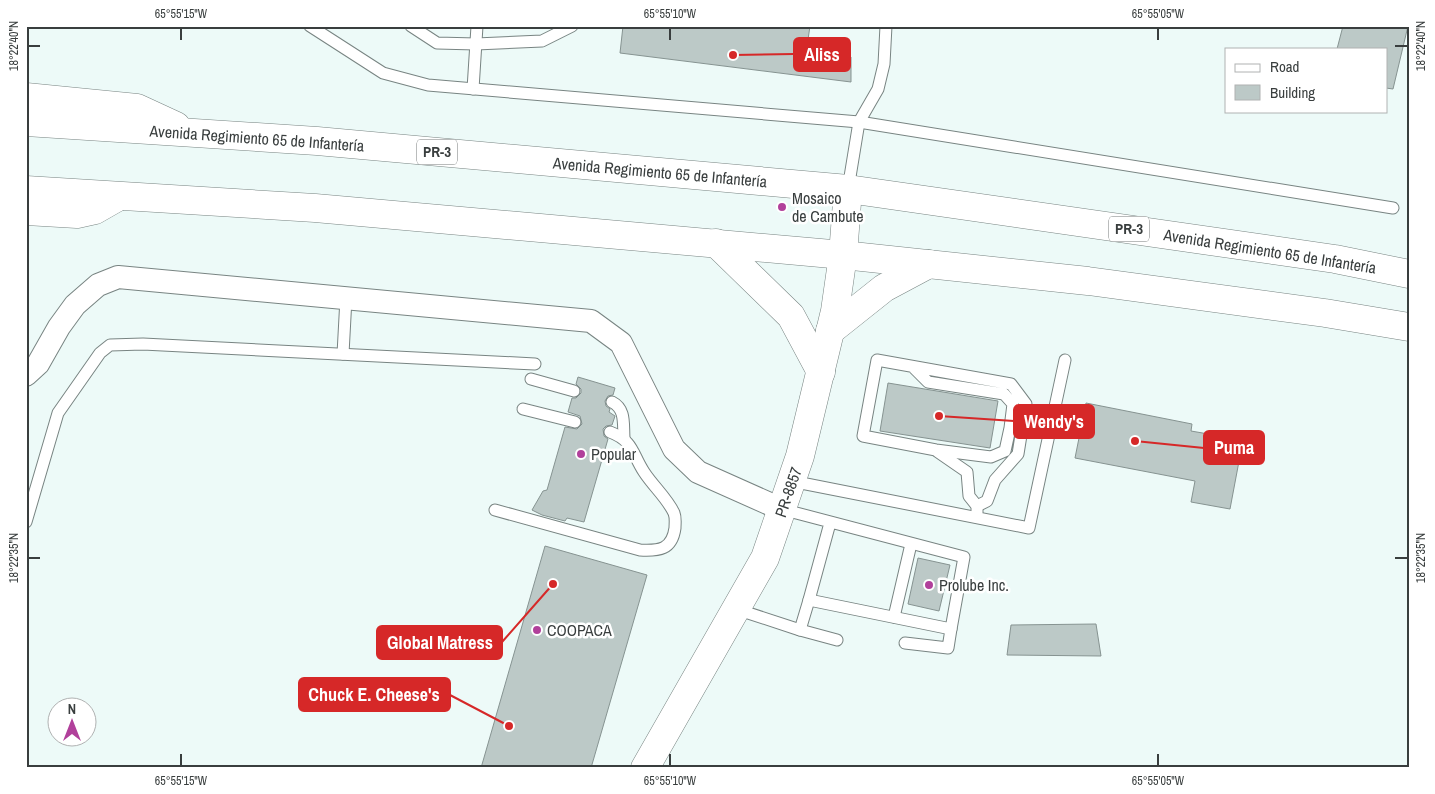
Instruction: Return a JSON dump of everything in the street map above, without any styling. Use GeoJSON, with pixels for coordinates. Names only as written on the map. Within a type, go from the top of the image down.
{"type":"FeatureCollection","features":[{"type":"Feature","properties":{"kind":"main road"},"geometry":{"type":"LineString","coordinates":[[26,97],[137,108],[191,133]]}},
{"type":"Feature","properties":{"kind":"main road","name":"Avenida Regimiento 65 de Infantería"},"geometry":{"type":"LineString","coordinates":[[26,122],[317,141],[848,189],[1335,259],[1409,274]]}},
{"type":"Feature","properties":{"kind":"main road","name":"PR-8857"},"geometry":{"type":"LineString","coordinates":[[645,768],[765,558],[800,456],[835,311],[843,255],[848,189]]}},
{"type":"Feature","properties":{"kind":"main road"},"geometry":{"type":"LineString","coordinates":[[26,190],[315,208],[843,255],[1098,282],[1325,313],[1409,327]]}},
{"type":"Feature","properties":{"kind":"main road"},"geometry":{"type":"LineString","coordinates":[[26,211],[77,214],[95,210],[120,196]]}},
{"type":"Feature","properties":{"kind":"main road"},"geometry":{"type":"LineString","coordinates":[[716,244],[791,316],[820,372]]}},
{"type":"Feature","properties":{"kind":"main road"},"geometry":{"type":"LineString","coordinates":[[830,331],[884,288],[929,264]]}},
{"type":"Feature","properties":{"kind":"street"},"geometry":{"type":"LineString","coordinates":[[26,375],[38,364],[75,305],[98,285],[118,277],[591,320],[621,343],[674,449],[698,472],[782,509]]}},
{"type":"Feature","properties":{"kind":"lane"},"geometry":{"type":"LineString","coordinates":[[310,26],[383,73],[428,85],[858,122],[1393,208]]}},
{"type":"Feature","properties":{"kind":"lane"},"geometry":{"type":"LineString","coordinates":[[410,26],[437,43],[476,44],[542,41],[572,26]]}},
{"type":"Feature","properties":{"kind":"lane"},"geometry":{"type":"LineString","coordinates":[[473,89],[477,26]]}},
{"type":"Feature","properties":{"kind":"lane"},"geometry":{"type":"LineString","coordinates":[[848,189],[858,122],[878,89],[884,64],[886,26]]}},
{"type":"Feature","properties":{"kind":"lane"},"geometry":{"type":"LineString","coordinates":[[343,354],[346,298]]}},
{"type":"Feature","properties":{"kind":"lane"},"geometry":{"type":"LineString","coordinates":[[26,522],[58,413],[100,353],[110,345],[142,344],[535,364]]}},
{"type":"Feature","properties":{"kind":"lane"},"geometry":{"type":"LineString","coordinates":[[913,367],[928,382],[1004,394],[1013,404],[1010,428],[1004,451],[991,457],[936,450],[864,436],[877,360],[1011,384],[1026,404],[1018,454],[995,480],[987,501],[977,512]]}},
{"type":"Feature","properties":{"kind":"lane"},"geometry":{"type":"LineString","coordinates":[[791,481],[977,512],[1029,528],[1065,360]]}},
{"type":"Feature","properties":{"kind":"lane"},"geometry":{"type":"LineString","coordinates":[[531,379],[574,391]]}},
{"type":"Feature","properties":{"kind":"lane"},"geometry":{"type":"LineString","coordinates":[[612,402],[619,405],[623,414],[624,438]]}},
{"type":"Feature","properties":{"kind":"lane"},"geometry":{"type":"LineString","coordinates":[[523,409],[575,422]]}},
{"type":"Feature","properties":{"kind":"lane"},"geometry":{"type":"LineString","coordinates":[[495,510],[640,550],[665,548],[671,541],[674,532],[675,514],[643,471],[624,438],[610,432]]}},
{"type":"Feature","properties":{"kind":"lane"},"geometry":{"type":"LineString","coordinates":[[936,450],[966,472],[969,496],[977,512]]}},
{"type":"Feature","properties":{"kind":"lane"},"geometry":{"type":"LineString","coordinates":[[782,509],[964,557],[948,648],[905,643]]}},
{"type":"Feature","properties":{"kind":"lane"},"geometry":{"type":"LineString","coordinates":[[800,630],[830,523]]}},
{"type":"Feature","properties":{"kind":"lane"},"geometry":{"type":"LineString","coordinates":[[894,617],[911,544]]}},
{"type":"Feature","properties":{"kind":"lane"},"geometry":{"type":"LineString","coordinates":[[809,600],[951,629]]}},
{"type":"Feature","properties":{"kind":"lane"},"geometry":{"type":"LineString","coordinates":[[736,609],[837,640]]}},
{"type":"Feature","properties":{"kind":"building"},"geometry":{"type":"Polygon","coordinates":[[[623,26],[810,26],[806,53],[851,57],[851,82],[620,53],[623,26]]]}},
{"type":"Feature","properties":{"kind":"building"},"geometry":{"type":"Polygon","coordinates":[[[1343,26],[1408,26],[1393,89],[1388,88],[1388,48],[1337,48],[1343,26]]]}},
{"type":"Feature","properties":{"kind":"building","name":"Popular"},"geometry":{"type":"Polygon","coordinates":[[[578,377],[615,388],[613,395],[608,396],[605,401],[606,406],[610,409],[609,412],[615,416],[612,425],[606,426],[603,429],[604,436],[608,439],[584,522],[567,518],[565,521],[542,515],[532,510],[543,491],[547,490],[565,427],[577,429],[582,424],[580,416],[568,412],[572,398],[576,398],[581,393],[581,389],[576,384],[578,377]]]}},
{"type":"Feature","properties":{"kind":"building"},"geometry":{"type":"Polygon","coordinates":[[[888,383],[998,401],[990,448],[880,431],[888,383]]]}},
{"type":"Feature","properties":{"kind":"building"},"geometry":{"type":"Polygon","coordinates":[[[1086,403],[1192,424],[1191,431],[1243,440],[1230,509],[1191,502],[1195,481],[1075,458],[1086,403]]]}},
{"type":"Feature","properties":{"kind":"building"},"geometry":{"type":"Polygon","coordinates":[[[545,546],[647,575],[591,768],[481,768],[545,546]]]}},
{"type":"Feature","properties":{"kind":"building","name":"Prolube Inc."},"geometry":{"type":"Polygon","coordinates":[[[918,558],[950,565],[939,611],[908,604],[918,558]]]}},
{"type":"Feature","properties":{"kind":"building"},"geometry":{"type":"Polygon","coordinates":[[[1096,624],[1101,656],[1007,655],[1011,625],[1096,624]]]}},
{"type":"Feature","properties":{"kind":"place","name":"Aliss"},"geometry":{"type":"Point","coordinates":[733,55]}},
{"type":"Feature","properties":{"kind":"place","name":"Mosaico de Cambute"},"geometry":{"type":"Point","coordinates":[782,207]}},
{"type":"Feature","properties":{"kind":"place","name":"Wendy's"},"geometry":{"type":"Point","coordinates":[939,416]}},
{"type":"Feature","properties":{"kind":"place","name":"Puma"},"geometry":{"type":"Point","coordinates":[1135,441]}},
{"type":"Feature","properties":{"kind":"place","name":"Popular"},"geometry":{"type":"Point","coordinates":[581,454]}},
{"type":"Feature","properties":{"kind":"place","name":"Global Matress"},"geometry":{"type":"Point","coordinates":[553,584]}},
{"type":"Feature","properties":{"kind":"place","name":"Prolube Inc."},"geometry":{"type":"Point","coordinates":[929,585]}},
{"type":"Feature","properties":{"kind":"place","name":"COOPACA"},"geometry":{"type":"Point","coordinates":[537,630]}},
{"type":"Feature","properties":{"kind":"place","name":"Chuck E. Cheese's"},"geometry":{"type":"Point","coordinates":[509,726]}}]}
